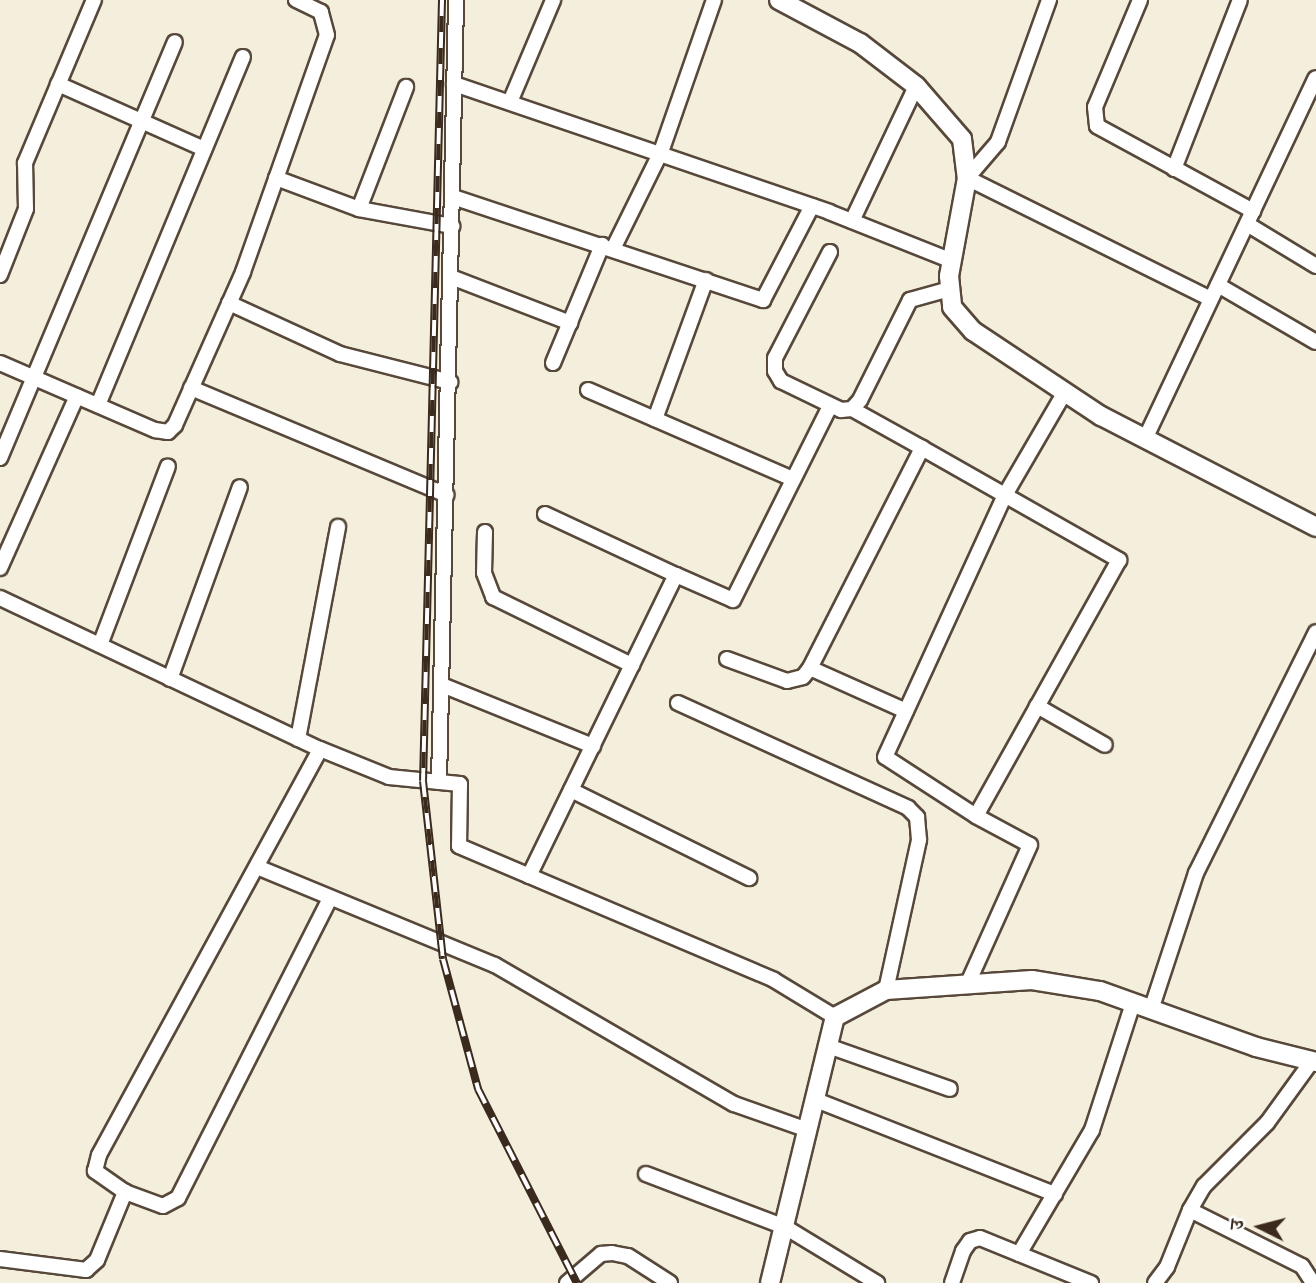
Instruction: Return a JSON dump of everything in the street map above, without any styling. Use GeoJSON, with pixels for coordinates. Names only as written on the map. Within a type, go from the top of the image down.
{"type":"FeatureCollection","features":[{"type":"Feature","properties":{"kind":"street"},"geometry":{"type":"LineString","coordinates":[[0,275],[26,209],[25,163],[94,0]]}},
{"type":"Feature","properties":{"kind":"street"},"geometry":{"type":"LineString","coordinates":[[0,363],[169,432],[229,303],[327,35],[324,6],[296,0]]}},
{"type":"Feature","properties":{"kind":"street"},"geometry":{"type":"LineString","coordinates":[[439,782],[450,382],[456,0]]}},
{"type":"Feature","properties":{"kind":"street"},"geometry":{"type":"LineString","coordinates":[[510,102],[554,0]]}},
{"type":"Feature","properties":{"kind":"street"},"geometry":{"type":"LineString","coordinates":[[553,363],[608,247],[661,152],[713,0]]}},
{"type":"Feature","properties":{"kind":"street"},"geometry":{"type":"LineString","coordinates":[[779,0],[860,43],[916,86],[962,139],[967,178],[952,261],[950,289],[952,307],[973,331],[1065,392],[1145,439],[1316,527]]}},
{"type":"Feature","properties":{"kind":"street"},"geometry":{"type":"LineString","coordinates":[[967,178],[998,142],[1049,0]]}},
{"type":"Feature","properties":{"kind":"street"},"geometry":{"type":"LineString","coordinates":[[1174,169],[1241,0]]}},
{"type":"Feature","properties":{"kind":"street"},"geometry":{"type":"LineString","coordinates":[[1137,1],[1094,116],[1104,133],[1174,169],[1250,218],[1316,266]]}},
{"type":"Feature","properties":{"kind":"street"},"geometry":{"type":"LineString","coordinates":[[0,458],[175,43]]}},
{"type":"Feature","properties":{"kind":"street"},"geometry":{"type":"LineString","coordinates":[[98,405],[243,57]]}},
{"type":"Feature","properties":{"kind":"street"},"geometry":{"type":"LineString","coordinates":[[1145,439],[1316,78]]}},
{"type":"Feature","properties":{"kind":"street"},"geometry":{"type":"LineString","coordinates":[[58,84],[204,149]]}},
{"type":"Feature","properties":{"kind":"street"},"geometry":{"type":"LineString","coordinates":[[454,84],[661,152],[812,206],[952,261]]}},
{"type":"Feature","properties":{"kind":"street"},"geometry":{"type":"LineString","coordinates":[[852,221],[916,86]]}},
{"type":"Feature","properties":{"kind":"street"},"geometry":{"type":"LineString","coordinates":[[359,209],[406,88]]}},
{"type":"Feature","properties":{"kind":"street"},"geometry":{"type":"LineString","coordinates":[[276,178],[359,209],[452,226]]}},
{"type":"Feature","properties":{"kind":"street"},"geometry":{"type":"LineString","coordinates":[[967,178],[1316,342]]}},
{"type":"Feature","properties":{"kind":"street"},"geometry":{"type":"LineString","coordinates":[[453,197],[763,300],[812,206]]}},
{"type":"Feature","properties":{"kind":"street"},"geometry":{"type":"LineString","coordinates":[[830,252],[775,358],[775,371],[781,381],[830,406],[852,409],[1119,560],[975,816]]}},
{"type":"Feature","properties":{"kind":"street"},"geometry":{"type":"LineString","coordinates":[[451,278],[570,323]]}},
{"type":"Feature","properties":{"kind":"street"},"geometry":{"type":"LineString","coordinates":[[655,419],[706,280]]}},
{"type":"Feature","properties":{"kind":"street"},"geometry":{"type":"LineString","coordinates":[[852,409],[910,300],[950,289]]}},
{"type":"Feature","properties":{"kind":"street"},"geometry":{"type":"LineString","coordinates":[[229,303],[340,354],[384,369],[450,382]]}},
{"type":"Feature","properties":{"kind":"street"},"geometry":{"type":"LineString","coordinates":[[191,388],[447,495]]}},
{"type":"Feature","properties":{"kind":"street"},"geometry":{"type":"LineString","coordinates":[[588,390],[793,479]]}},
{"type":"Feature","properties":{"kind":"street"},"geometry":{"type":"LineString","coordinates":[[967,985],[1030,845],[975,816],[885,757],[1005,495],[1065,392]]}},
{"type":"Feature","properties":{"kind":"street"},"geometry":{"type":"LineString","coordinates":[[0,568],[77,396]]}},
{"type":"Feature","properties":{"kind":"street"},"geometry":{"type":"LineString","coordinates":[[545,514],[733,600],[830,406]]}},
{"type":"Feature","properties":{"kind":"street"},"geometry":{"type":"LineString","coordinates":[[727,659],[787,681],[803,677],[922,448]]}},
{"type":"Feature","properties":{"kind":"street"},"geometry":{"type":"LineString","coordinates":[[100,645],[168,466]]}},
{"type":"Feature","properties":{"kind":"street"},"geometry":{"type":"LineString","coordinates":[[170,679],[240,487]]}},
{"type":"Feature","properties":{"kind":"street"},"geometry":{"type":"LineString","coordinates":[[298,739],[338,527]]}},
{"type":"Feature","properties":{"kind":"street"},"geometry":{"type":"LineString","coordinates":[[485,532],[484,573],[493,597],[632,665]]}},
{"type":"Feature","properties":{"kind":"street"},"geometry":{"type":"LineString","coordinates":[[529,876],[676,575]]}},
{"type":"Feature","properties":{"kind":"street"},"geometry":{"type":"LineString","coordinates":[[0,598],[298,739],[389,777],[460,784],[459,846],[774,980],[835,1017]]}},
{"type":"Feature","properties":{"kind":"street"},"geometry":{"type":"LineString","coordinates":[[1151,1010],[1196,873],[1316,632]]}},
{"type":"Feature","properties":{"kind":"street"},"geometry":{"type":"LineString","coordinates":[[810,668],[906,711]]}},
{"type":"Feature","properties":{"kind":"street"},"geometry":{"type":"LineString","coordinates":[[442,685],[593,746]]}},
{"type":"Feature","properties":{"kind":"street"},"geometry":{"type":"LineString","coordinates":[[678,703],[908,808],[917,817],[919,840],[886,990]]}},
{"type":"Feature","properties":{"kind":"street"},"geometry":{"type":"LineString","coordinates":[[1037,706],[1105,745]]}},
{"type":"Feature","properties":{"kind":"street"},"geometry":{"type":"LineString","coordinates":[[320,749],[99,1155],[95,1171],[125,1192],[163,1206],[178,1198],[330,898]]}},
{"type":"Feature","properties":{"kind":"street"},"geometry":{"type":"LineString","coordinates":[[571,790],[749,878]]}},
{"type":"Feature","properties":{"kind":"street"},"geometry":{"type":"LineString","coordinates":[[257,867],[495,965],[734,1104],[808,1130]]}},
{"type":"Feature","properties":{"kind":"street"},"geometry":{"type":"LineString","coordinates":[[770,1283],[835,1017],[886,990],[1032,980],[1100,991],[1256,1047],[1314,1061],[1283,1105],[1204,1186],[1189,1210],[1167,1267],[1155,1283]]}},
{"type":"Feature","properties":{"kind":"street"},"geometry":{"type":"LineString","coordinates":[[1019,1254],[1055,1194],[1104,1101],[1133,1003]]}},
{"type":"Feature","properties":{"kind":"street"},"geometry":{"type":"LineString","coordinates":[[828,1046],[950,1089]]}},
{"type":"Feature","properties":{"kind":"street"},"geometry":{"type":"LineString","coordinates":[[816,1100],[1055,1194]]}},
{"type":"Feature","properties":{"kind":"street"},"geometry":{"type":"LineString","coordinates":[[646,1174],[785,1227],[877,1283]]}},
{"type":"Feature","properties":{"kind":"street"},"geometry":{"type":"LineString","coordinates":[[0,1259],[86,1270],[97,1260],[125,1192]]}},
{"type":"Feature","properties":{"kind":"street"},"geometry":{"type":"LineString","coordinates":[[1189,1210],[1302,1266],[1313,1283]]}},
{"type":"Feature","properties":{"kind":"street"},"geometry":{"type":"LineString","coordinates":[[952,1283],[970,1241],[980,1238],[1091,1283]]}},
{"type":"Feature","properties":{"kind":"street"},"geometry":{"type":"LineString","coordinates":[[567,1283],[601,1254],[612,1253],[628,1256],[670,1283]]}},
{"type":"Feature","properties":{"kind":"railway"},"geometry":{"type":"LineString","coordinates":[[442,0],[423,781],[443,959],[478,1089],[577,1283]]}}]}
